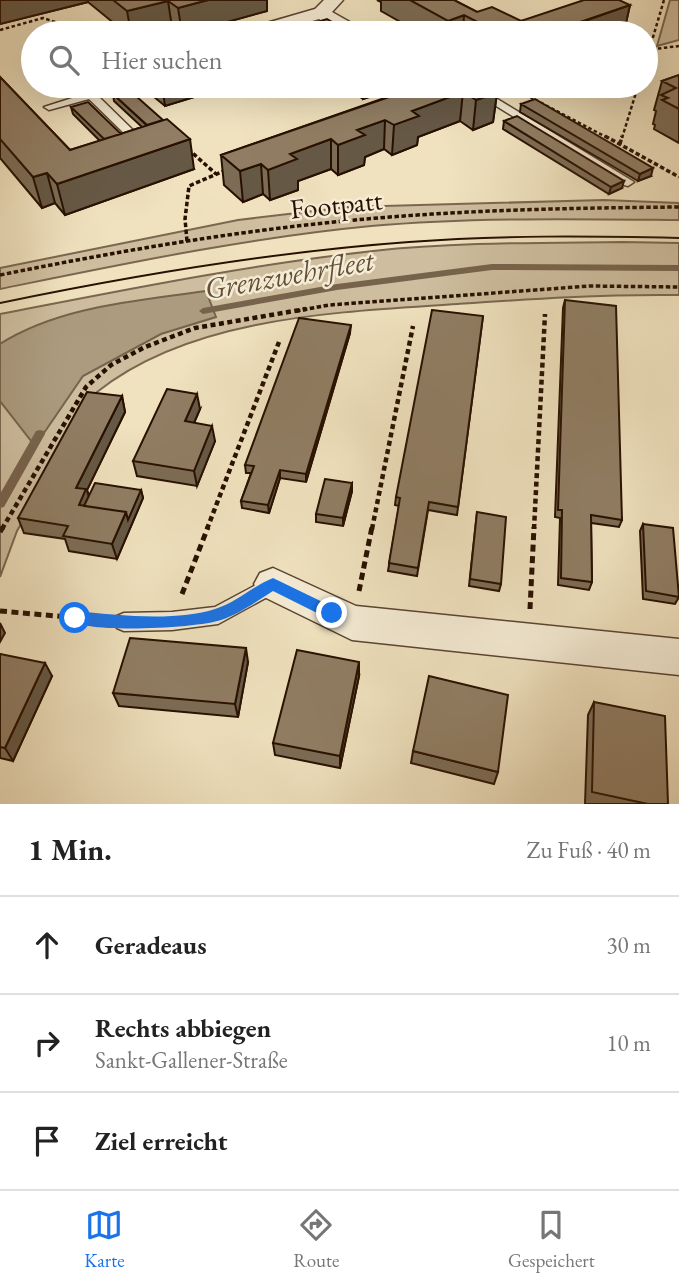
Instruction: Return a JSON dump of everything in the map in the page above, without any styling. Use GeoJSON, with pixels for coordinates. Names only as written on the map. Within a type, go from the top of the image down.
{"type":"FeatureCollection","features":[{"type":"Feature","properties":{"kind":"street"},"geometry":{"type":"LineString","coordinates":[[288,21],[328,7],[343,21]]}},
{"type":"Feature","properties":{"kind":"street"},"geometry":{"type":"LineString","coordinates":[[273,584],[352,623],[679,657]]}},
{"type":"Feature","properties":{"kind":"lane"},"geometry":{"type":"LineString","coordinates":[[49,107],[78,98]]}},
{"type":"Feature","properties":{"kind":"lane"},"geometry":{"type":"LineString","coordinates":[[95,98],[135,138]]}},
{"type":"Feature","properties":{"kind":"lane"},"geometry":{"type":"LineString","coordinates":[[489,98],[628,182]]}},
{"type":"Feature","properties":{"kind":"lane"},"geometry":{"type":"LineString","coordinates":[[124,622],[172,621],[218,615],[273,584]]}},
{"type":"Feature","properties":{"kind":"path"},"geometry":{"type":"LineString","coordinates":[[657,21],[664,0]]}},
{"type":"Feature","properties":{"kind":"path"},"geometry":{"type":"LineString","coordinates":[[30,16],[35,21],[43,18],[52,21]]}},
{"type":"Feature","properties":{"kind":"path"},"geometry":{"type":"LineString","coordinates":[[0,30],[21,25]]}},
{"type":"Feature","properties":{"kind":"path"},"geometry":{"type":"LineString","coordinates":[[658,48],[679,46]]}},
{"type":"Feature","properties":{"kind":"path"},"geometry":{"type":"LineString","coordinates":[[531,98],[679,177]]}},
{"type":"Feature","properties":{"kind":"path"},"geometry":{"type":"LineString","coordinates":[[620,144],[634,98]]}},
{"type":"Feature","properties":{"kind":"path"},"geometry":{"type":"LineString","coordinates":[[186,147],[216,174]]}},
{"type":"Feature","properties":{"kind":"path"},"geometry":{"type":"LineString","coordinates":[[187,240],[189,186],[234,167]]}},
{"type":"Feature","properties":{"kind":"path","name":"Footpatt"},"geometry":{"type":"LineString","coordinates":[[0,275],[187,240],[348,221],[464,212],[679,207]]}},
{"type":"Feature","properties":{"kind":"path"},"geometry":{"type":"LineString","coordinates":[[0,532],[86,387],[111,365],[145,347],[195,328],[329,305],[590,286],[679,287]]}},
{"type":"Feature","properties":{"kind":"path"},"geometry":{"type":"LineString","coordinates":[[529,641],[545,314]]}},
{"type":"Feature","properties":{"kind":"path"},"geometry":{"type":"LineString","coordinates":[[352,623],[412,326]]}},
{"type":"Feature","properties":{"kind":"path"},"geometry":{"type":"LineString","coordinates":[[172,621],[279,342]]}},
{"type":"Feature","properties":{"kind":"path"},"geometry":{"type":"LineString","coordinates":[[0,611],[124,622]]}},
{"type":"Feature","properties":{"kind":"shaded area"},"geometry":{"type":"Polygon","coordinates":[[[670,0],[679,0],[679,40],[658,46],[670,0]]]}},
{"type":"Feature","properties":{"kind":"shaded area"},"geometry":{"type":"Polygon","coordinates":[[[604,200],[679,203],[679,220],[486,220],[371,226],[231,245],[0,289],[0,268],[238,220],[348,207],[604,200]]]}},
{"type":"Feature","properties":{"kind":"shaded area"},"geometry":{"type":"Polygon","coordinates":[[[679,243],[679,295],[540,299],[317,315],[222,333],[177,347],[135,367],[97,392],[17,531],[0,577],[0,314],[232,271],[373,251],[467,244],[679,243]]]}},
{"type":"Feature","properties":{"kind":"shaded area"},"geometry":{"type":"Polygon","coordinates":[[[206,291],[216,317],[161,334],[83,376],[35,446],[0,401],[0,344],[23,331],[48,321],[100,307],[206,291]]]}},
{"type":"Feature","properties":{"kind":"building"},"geometry":{"type":"Polygon","coordinates":[[[113,0],[208,0],[178,8],[168,1],[127,11],[113,0]]]}},
{"type":"Feature","properties":{"kind":"building"},"geometry":{"type":"Polygon","coordinates":[[[410,0],[454,0],[477,12],[492,7],[521,21],[476,21],[464,15],[448,21],[410,0]]]}},
{"type":"Feature","properties":{"kind":"building"},"geometry":{"type":"Polygon","coordinates":[[[584,0],[619,0],[630,5],[583,21],[521,21],[584,0]]]}},
{"type":"Feature","properties":{"kind":"building"},"geometry":{"type":"Polygon","coordinates":[[[679,75],[679,109],[662,100],[668,98],[661,95],[676,88],[662,81],[679,75]]]}},
{"type":"Feature","properties":{"kind":"building"},"geometry":{"type":"Polygon","coordinates":[[[0,77],[70,150],[167,119],[190,139],[57,184],[47,173],[33,177],[0,139],[0,77]]]}},
{"type":"Feature","properties":{"kind":"building"},"geometry":{"type":"Polygon","coordinates":[[[117,98],[138,98],[163,120],[147,125],[117,98]]]}},
{"type":"Feature","properties":{"kind":"building"},"geometry":{"type":"Polygon","coordinates":[[[386,98],[447,98],[412,111],[419,116],[394,125],[385,120],[357,130],[365,135],[338,145],[331,139],[290,154],[297,159],[268,170],[261,164],[240,171],[221,155],[386,98]]]}},
{"type":"Feature","properties":{"kind":"building"},"geometry":{"type":"Polygon","coordinates":[[[535,99],[653,168],[640,174],[521,104],[535,99]]]}},
{"type":"Feature","properties":{"kind":"building"},"geometry":{"type":"Polygon","coordinates":[[[88,102],[121,134],[104,139],[71,107],[88,102]]]}},
{"type":"Feature","properties":{"kind":"building"},"geometry":{"type":"Polygon","coordinates":[[[517,116],[624,181],[611,187],[504,121],[517,116]]]}},
{"type":"Feature","properties":{"kind":"building"},"geometry":{"type":"Polygon","coordinates":[[[565,300],[616,306],[622,520],[591,515],[592,582],[561,578],[562,510],[558,510],[565,300]]]}},
{"type":"Feature","properties":{"kind":"building"},"geometry":{"type":"Polygon","coordinates":[[[432,310],[483,316],[458,507],[429,502],[418,568],[389,563],[400,498],[396,497],[432,310]]]}},
{"type":"Feature","properties":{"kind":"building"},"geometry":{"type":"Polygon","coordinates":[[[299,318],[351,325],[306,474],[280,470],[268,505],[241,501],[254,466],[245,465],[299,318]]]}},
{"type":"Feature","properties":{"kind":"building"},"geometry":{"type":"Polygon","coordinates":[[[167,389],[197,394],[185,421],[212,426],[194,471],[133,461],[167,389]]]}},
{"type":"Feature","properties":{"kind":"building"},"geometry":{"type":"Polygon","coordinates":[[[87,392],[122,396],[76,488],[86,489],[79,505],[126,512],[112,544],[63,536],[68,526],[18,518],[87,392]]]}},
{"type":"Feature","properties":{"kind":"building"},"geometry":{"type":"Polygon","coordinates":[[[325,479],[352,483],[343,518],[316,514],[325,479]]]}},
{"type":"Feature","properties":{"kind":"building"},"geometry":{"type":"Polygon","coordinates":[[[95,483],[141,490],[128,520],[126,512],[84,506],[95,483]]]}},
{"type":"Feature","properties":{"kind":"building"},"geometry":{"type":"Polygon","coordinates":[[[477,512],[506,517],[501,584],[470,579],[477,512]]]}},
{"type":"Feature","properties":{"kind":"building"},"geometry":{"type":"Polygon","coordinates":[[[643,524],[673,528],[679,597],[646,591],[643,524]]]}},
{"type":"Feature","properties":{"kind":"building"},"geometry":{"type":"Polygon","coordinates":[[[130,638],[246,648],[235,704],[113,693],[130,638]]]}},
{"type":"Feature","properties":{"kind":"building"},"geometry":{"type":"Polygon","coordinates":[[[297,650],[359,662],[340,756],[273,743],[297,650]]]}},
{"type":"Feature","properties":{"kind":"building"},"geometry":{"type":"Polygon","coordinates":[[[0,654],[45,663],[5,748],[0,747],[0,654]]]}},
{"type":"Feature","properties":{"kind":"building"},"geometry":{"type":"Polygon","coordinates":[[[429,676],[508,695],[498,772],[413,751],[429,676]]]}},
{"type":"Feature","properties":{"kind":"building"},"geometry":{"type":"Polygon","coordinates":[[[594,702],[665,716],[668,804],[648,804],[592,792],[594,702]]]}},
{"type":"Feature","properties":{"kind":"waterway","name":"Grenzwehrfleet"},"geometry":{"type":"LineString","coordinates":[[203,311],[337,287],[492,267],[679,268]]}},
{"type":"Feature","properties":{"kind":"waterway","name":"Grenzwehrfleet"},"geometry":{"type":"LineString","coordinates":[[0,504],[40,434]]}},
{"type":"Feature","properties":{"kind":"tram line"},"geometry":{"type":"LineString","coordinates":[[0,303],[203,266],[357,246],[510,237],[679,238]]}},
{"type":"Feature","properties":{"kind":"route"},"geometry":{"type":"LineString","coordinates":[[75,618],[124,622],[172,621],[218,615],[273,584],[332,613]]}}]}
